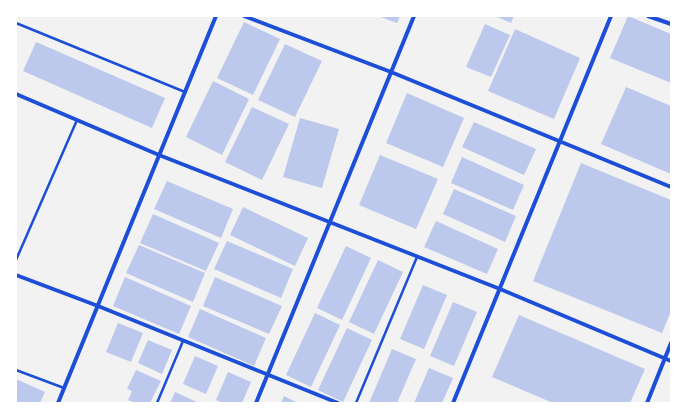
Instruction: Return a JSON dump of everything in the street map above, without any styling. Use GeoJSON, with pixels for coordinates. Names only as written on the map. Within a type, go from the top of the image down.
{"type":"FeatureCollection","features":[{"type":"Feature","properties":{"kind":"street"},"geometry":{"type":"LineString","coordinates":[[58,403],[216,16]]}},
{"type":"Feature","properties":{"kind":"street"},"geometry":{"type":"LineString","coordinates":[[244,16],[391,72],[671,187]]}},
{"type":"Feature","properties":{"kind":"street"},"geometry":{"type":"LineString","coordinates":[[256,403],[414,16]]}},
{"type":"Feature","properties":{"kind":"street"},"geometry":{"type":"LineString","coordinates":[[453,403],[611,16]]}},
{"type":"Feature","properties":{"kind":"street"},"geometry":{"type":"LineString","coordinates":[[648,16],[671,24]]}},
{"type":"Feature","properties":{"kind":"street"},"geometry":{"type":"LineString","coordinates":[[16,94],[159,155],[500,289],[671,360]]}},
{"type":"Feature","properties":{"kind":"street"},"geometry":{"type":"LineString","coordinates":[[16,276],[98,306],[338,403]]}},
{"type":"Feature","properties":{"kind":"street"},"geometry":{"type":"LineString","coordinates":[[646,403],[671,343]]}},
{"type":"Feature","properties":{"kind":"lane"},"geometry":{"type":"LineString","coordinates":[[16,23],[185,92]]}},
{"type":"Feature","properties":{"kind":"lane"},"geometry":{"type":"LineString","coordinates":[[16,260],[77,120]]}},
{"type":"Feature","properties":{"kind":"lane"},"geometry":{"type":"LineString","coordinates":[[356,403],[417,256]]}},
{"type":"Feature","properties":{"kind":"lane"},"geometry":{"type":"LineString","coordinates":[[157,403],[183,340]]}},
{"type":"Feature","properties":{"kind":"lane"},"geometry":{"type":"LineString","coordinates":[[16,370],[64,389]]}},
{"type":"Feature","properties":{"kind":"building"},"geometry":{"type":"Polygon","coordinates":[[[378,16],[400,16],[397,23],[378,16]]]}},
{"type":"Feature","properties":{"kind":"building"},"geometry":{"type":"Polygon","coordinates":[[[495,16],[514,16],[511,23],[495,16]]]}},
{"type":"Feature","properties":{"kind":"building"},"geometry":{"type":"Polygon","coordinates":[[[628,16],[671,34],[671,83],[610,58],[628,16]]]}},
{"type":"Feature","properties":{"kind":"building"},"geometry":{"type":"Polygon","coordinates":[[[244,22],[280,39],[253,95],[217,78],[244,22]]]}},
{"type":"Feature","properties":{"kind":"building"},"geometry":{"type":"Polygon","coordinates":[[[485,24],[510,35],[491,77],[466,67],[485,24]]]}},
{"type":"Feature","properties":{"kind":"building"},"geometry":{"type":"Polygon","coordinates":[[[515,29],[580,58],[554,119],[488,91],[515,29]]]}},
{"type":"Feature","properties":{"kind":"building"},"geometry":{"type":"Polygon","coordinates":[[[36,42],[165,98],[152,128],[23,71],[36,42]]]}},
{"type":"Feature","properties":{"kind":"building"},"geometry":{"type":"Polygon","coordinates":[[[285,44],[322,61],[295,117],[258,100],[285,44]]]}},
{"type":"Feature","properties":{"kind":"building"},"geometry":{"type":"Polygon","coordinates":[[[213,81],[249,99],[222,155],[186,137],[213,81]]]}},
{"type":"Feature","properties":{"kind":"building"},"geometry":{"type":"Polygon","coordinates":[[[626,87],[671,106],[671,174],[601,144],[626,87]]]}},
{"type":"Feature","properties":{"kind":"building"},"geometry":{"type":"Polygon","coordinates":[[[407,93],[464,118],[443,167],[386,143],[407,93]]]}},
{"type":"Feature","properties":{"kind":"building"},"geometry":{"type":"Polygon","coordinates":[[[252,107],[289,124],[262,180],[225,162],[252,107]]]}},
{"type":"Feature","properties":{"kind":"building"},"geometry":{"type":"Polygon","coordinates":[[[300,118],[339,129],[322,188],[283,177],[300,118]]]}},
{"type":"Feature","properties":{"kind":"building"},"geometry":{"type":"Polygon","coordinates":[[[474,122],[536,149],[524,175],[462,147],[474,122]]]}},
{"type":"Feature","properties":{"kind":"building"},"geometry":{"type":"Polygon","coordinates":[[[380,155],[438,179],[416,229],[359,205],[380,155]]]}},
{"type":"Feature","properties":{"kind":"building"},"geometry":{"type":"Polygon","coordinates":[[[462,157],[524,185],[513,210],[451,183],[462,157]]]}},
{"type":"Feature","properties":{"kind":"building"},"geometry":{"type":"Polygon","coordinates":[[[581,163],[671,200],[671,311],[662,333],[533,281],[581,163]]]}},
{"type":"Feature","properties":{"kind":"building"},"geometry":{"type":"Polygon","coordinates":[[[167,181],[233,209],[221,238],[154,209],[167,181]]]}},
{"type":"Feature","properties":{"kind":"building"},"geometry":{"type":"Polygon","coordinates":[[[454,189],[516,216],[505,242],[443,214],[454,189]]]}},
{"type":"Feature","properties":{"kind":"building"},"geometry":{"type":"Polygon","coordinates":[[[243,207],[308,238],[295,266],[230,235],[243,207]]]}},
{"type":"Feature","properties":{"kind":"building"},"geometry":{"type":"Polygon","coordinates":[[[153,214],[219,243],[206,271],[140,243],[153,214]]]}},
{"type":"Feature","properties":{"kind":"building"},"geometry":{"type":"Polygon","coordinates":[[[436,221],[498,249],[487,274],[424,247],[436,221]]]}},
{"type":"Feature","properties":{"kind":"building"},"geometry":{"type":"Polygon","coordinates":[[[227,241],[293,269],[281,298],[214,269],[227,241]]]}},
{"type":"Feature","properties":{"kind":"building"},"geometry":{"type":"Polygon","coordinates":[[[139,245],[205,273],[193,302],[126,273],[139,245]]]}},
{"type":"Feature","properties":{"kind":"building"},"geometry":{"type":"Polygon","coordinates":[[[346,246],[371,258],[342,320],[317,308],[346,246]]]}},
{"type":"Feature","properties":{"kind":"building"},"geometry":{"type":"Polygon","coordinates":[[[378,260],[403,272],[374,334],[349,322],[378,260]]]}},
{"type":"Feature","properties":{"kind":"building"},"geometry":{"type":"Polygon","coordinates":[[[125,277],[191,306],[179,334],[113,306],[125,277]]]}},
{"type":"Feature","properties":{"kind":"building"},"geometry":{"type":"Polygon","coordinates":[[[215,277],[282,306],[269,334],[203,306],[215,277]]]}},
{"type":"Feature","properties":{"kind":"building"},"geometry":{"type":"Polygon","coordinates":[[[423,285],[447,295],[424,349],[400,339],[423,285]]]}},
{"type":"Feature","properties":{"kind":"building"},"geometry":{"type":"Polygon","coordinates":[[[453,302],[477,312],[454,366],[430,356],[453,302]]]}},
{"type":"Feature","properties":{"kind":"building"},"geometry":{"type":"Polygon","coordinates":[[[200,309],[266,338],[254,366],[188,337],[200,309]]]}},
{"type":"Feature","properties":{"kind":"building"},"geometry":{"type":"Polygon","coordinates":[[[315,313],[340,325],[311,387],[286,375],[315,313]]]}},
{"type":"Feature","properties":{"kind":"building"},"geometry":{"type":"Polygon","coordinates":[[[519,315],[645,369],[630,403],[553,403],[492,377],[519,315]]]}},
{"type":"Feature","properties":{"kind":"building"},"geometry":{"type":"Polygon","coordinates":[[[118,323],[143,333],[131,362],[106,352],[118,323]]]}},
{"type":"Feature","properties":{"kind":"building"},"geometry":{"type":"Polygon","coordinates":[[[347,328],[372,340],[343,402],[318,390],[347,328]]]}},
{"type":"Feature","properties":{"kind":"building"},"geometry":{"type":"Polygon","coordinates":[[[148,340],[172,350],[162,374],[138,363],[148,340]]]}},
{"type":"Feature","properties":{"kind":"building"},"geometry":{"type":"Polygon","coordinates":[[[392,349],[416,359],[397,403],[369,403],[392,349]]]}},
{"type":"Feature","properties":{"kind":"building"},"geometry":{"type":"Polygon","coordinates":[[[195,356],[218,366],[206,394],[183,384],[195,356]]]}},
{"type":"Feature","properties":{"kind":"building"},"geometry":{"type":"Polygon","coordinates":[[[429,368],[453,378],[442,403],[414,403],[429,368]]]}},
{"type":"Feature","properties":{"kind":"building"},"geometry":{"type":"Polygon","coordinates":[[[136,370],[161,381],[150,403],[136,403],[128,400],[132,391],[127,389],[136,370]]]}},
{"type":"Feature","properties":{"kind":"building"},"geometry":{"type":"Polygon","coordinates":[[[228,372],[251,382],[242,403],[223,403],[216,400],[228,372]]]}},
{"type":"Feature","properties":{"kind":"building"},"geometry":{"type":"Polygon","coordinates":[[[16,379],[45,392],[40,403],[16,403],[16,379]]]}},
{"type":"Feature","properties":{"kind":"building"},"geometry":{"type":"Polygon","coordinates":[[[175,392],[199,403],[170,403],[175,392]]]}},
{"type":"Feature","properties":{"kind":"building"},"geometry":{"type":"Polygon","coordinates":[[[284,396],[298,403],[281,403],[284,396]]]}}]}
